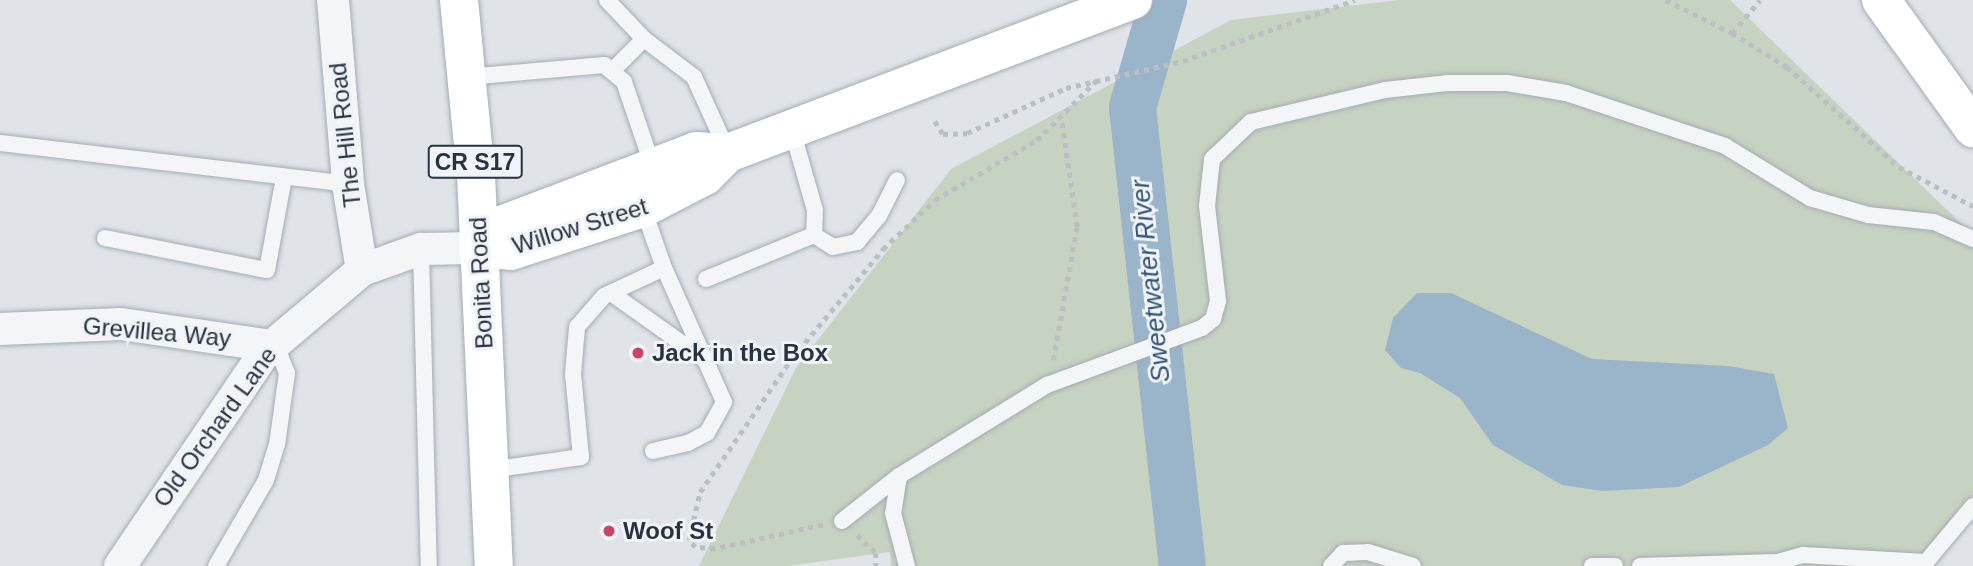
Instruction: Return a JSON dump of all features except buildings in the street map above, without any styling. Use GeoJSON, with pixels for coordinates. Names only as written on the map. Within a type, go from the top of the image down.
{"type":"FeatureCollection","features":[{"type":"Feature","properties":{"kind":"main road","name":"Bonita Road"},"geometry":{"type":"LineString","coordinates":[[459,0],[478,248],[494,566]]}},
{"type":"Feature","properties":{"kind":"main road","name":"Willow Street"},"geometry":{"type":"LineString","coordinates":[[478,248],[511,251],[642,208],[705,176],[727,153],[948,67],[1133,0]]}},
{"type":"Feature","properties":{"kind":"main road"},"geometry":{"type":"LineString","coordinates":[[1881,0],[1973,128]]}},
{"type":"Feature","properties":{"kind":"main road","name":"Willow Street"},"geometry":{"type":"LineString","coordinates":[[478,248],[504,224],[696,151],[727,153]]}},
{"type":"Feature","properties":{"kind":"street","name":"The Hill Road"},"geometry":{"type":"LineString","coordinates":[[333,0],[348,184],[362,271]]}},
{"type":"Feature","properties":{"kind":"street","name":"Old Orchard Lane"},"geometry":{"type":"LineString","coordinates":[[120,566],[273,345],[362,271],[421,249],[478,248]]}},
{"type":"Feature","properties":{"kind":"street","name":"Grevillea Way"},"geometry":{"type":"LineString","coordinates":[[0,329],[121,324],[273,345]]}},
{"type":"Feature","properties":{"kind":"lane"},"geometry":{"type":"LineString","coordinates":[[607,0],[644,39],[694,78],[727,153]]}},
{"type":"Feature","properties":{"kind":"lane"},"geometry":{"type":"LineString","coordinates":[[612,71],[644,39]]}},
{"type":"Feature","properties":{"kind":"lane"},"geometry":{"type":"LineString","coordinates":[[467,77],[579,65],[604,65],[624,82],[654,169]]}},
{"type":"Feature","properties":{"kind":"lane"},"geometry":{"type":"LineString","coordinates":[[842,521],[899,476],[1048,385],[1202,328],[1213,319],[1218,301],[1207,205],[1212,159],[1220,147],[1251,122],[1385,90],[1422,85],[1507,83],[1566,93],[1724,146],[1810,198],[1868,215],[1934,222],[1973,239]]}},
{"type":"Feature","properties":{"kind":"lane"},"geometry":{"type":"LineString","coordinates":[[791,127],[814,210],[814,235]]}},
{"type":"Feature","properties":{"kind":"lane"},"geometry":{"type":"LineString","coordinates":[[0,143],[348,184]]}},
{"type":"Feature","properties":{"kind":"lane"},"geometry":{"type":"LineString","coordinates":[[105,238],[267,270],[284,177]]}},
{"type":"Feature","properties":{"kind":"lane"},"geometry":{"type":"LineString","coordinates":[[814,235],[833,247],[857,242],[879,216],[897,180]]}},
{"type":"Feature","properties":{"kind":"lane"},"geometry":{"type":"LineString","coordinates":[[642,208],[664,268],[704,359],[719,384],[724,402],[707,433],[688,443],[653,451]]}},
{"type":"Feature","properties":{"kind":"lane"},"geometry":{"type":"LineString","coordinates":[[706,279],[814,235]]}},
{"type":"Feature","properties":{"kind":"lane"},"geometry":{"type":"LineString","coordinates":[[421,249],[429,566]]}},
{"type":"Feature","properties":{"kind":"lane"},"geometry":{"type":"LineString","coordinates":[[490,470],[581,457],[573,374],[577,327],[611,293],[664,268]]}},
{"type":"Feature","properties":{"kind":"lane"},"geometry":{"type":"LineString","coordinates":[[611,293],[704,359]]}},
{"type":"Feature","properties":{"kind":"lane"},"geometry":{"type":"LineString","coordinates":[[216,566],[266,480],[277,444],[286,373],[273,345]]}},
{"type":"Feature","properties":{"kind":"lane"},"geometry":{"type":"LineString","coordinates":[[899,476],[893,513],[907,566]]}},
{"type":"Feature","properties":{"kind":"lane"},"geometry":{"type":"LineString","coordinates":[[1640,566],[1779,562],[1803,555],[1926,562],[1973,506]]}},
{"type":"Feature","properties":{"kind":"lane"},"geometry":{"type":"LineString","coordinates":[[1331,566],[1343,553],[1367,552],[1413,566]]}},
{"type":"Feature","properties":{"kind":"lane"},"geometry":{"type":"LineString","coordinates":[[1592,566],[1615,566]]}},
{"type":"Feature","properties":{"kind":"path"},"geometry":{"type":"LineString","coordinates":[[935,121],[943,134],[967,133],[1066,88],[1149,66],[1183,61],[1355,0]]}},
{"type":"Feature","properties":{"kind":"path"},"geometry":{"type":"LineString","coordinates":[[1666,0],[1732,33],[1787,67],[1899,167],[1973,206]]}},
{"type":"Feature","properties":{"kind":"path"},"geometry":{"type":"LineString","coordinates":[[1732,33],[1760,0]]}},
{"type":"Feature","properties":{"kind":"path"},"geometry":{"type":"LineString","coordinates":[[876,566],[876,553],[842,521],[715,549],[695,547],[688,540],[700,492],[792,358],[883,249],[934,201],[1037,140],[1097,80]]}},
{"type":"Feature","properties":{"kind":"path"},"geometry":{"type":"LineString","coordinates":[[1048,385],[1076,227],[1061,116]]}},
{"type":"Feature","properties":{"kind":"green space"},"geometry":{"type":"Polygon","coordinates":[[[1399,0],[1730,0],[1973,235],[1973,509],[1931,566],[891,566],[890,552],[787,566],[699,566],[796,368],[951,169],[1231,20],[1399,0]]]}},
{"type":"Feature","properties":{"kind":"water"},"geometry":{"type":"Polygon","coordinates":[[[1121,102],[1168,486],[1160,484],[1115,103],[1121,102]]]}},
{"type":"Feature","properties":{"kind":"water"},"geometry":{"type":"Polygon","coordinates":[[[1417,293],[1451,293],[1592,359],[1728,366],[1774,374],[1788,428],[1768,445],[1679,487],[1602,491],[1562,485],[1493,445],[1460,398],[1420,373],[1401,368],[1385,350],[1393,318],[1417,293]]]}},
{"type":"Feature","properties":{"kind":"waterway","name":"Sweetwater River"},"geometry":{"type":"LineString","coordinates":[[1163,0],[1132,107],[1182,566]]}},
{"type":"Feature","properties":{"kind":"place","name":"Jack in the Box"},"geometry":{"type":"Point","coordinates":[638,353]}},
{"type":"Feature","properties":{"kind":"place","name":"Woof St"},"geometry":{"type":"Point","coordinates":[609,531]}}]}
